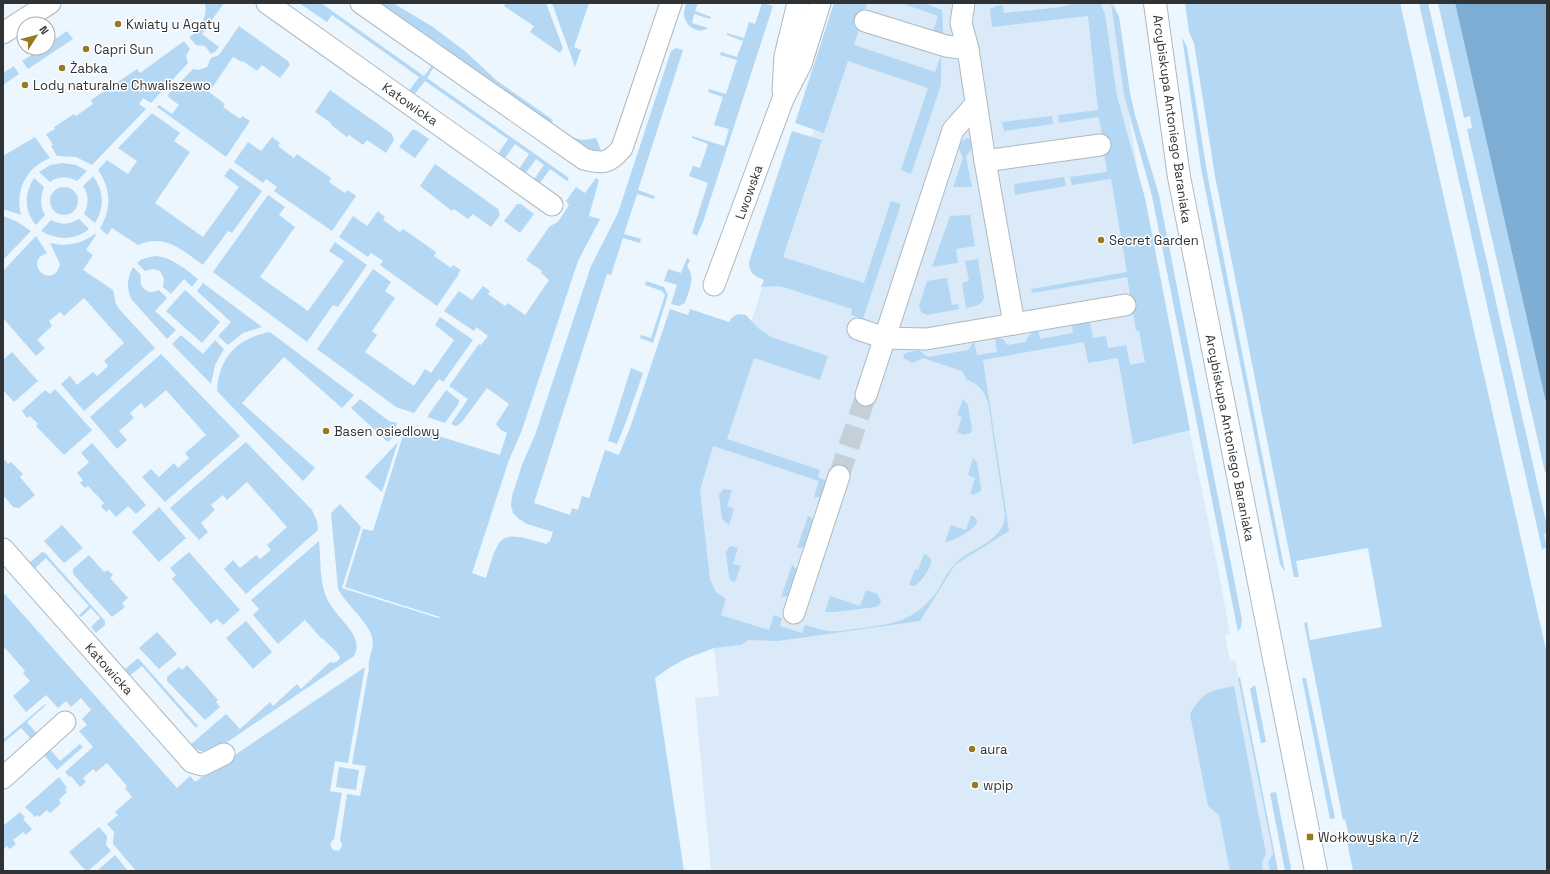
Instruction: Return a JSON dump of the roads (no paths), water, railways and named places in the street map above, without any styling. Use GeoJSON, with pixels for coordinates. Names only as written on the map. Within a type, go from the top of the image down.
{"type":"FeatureCollection","features":[{"type":"Feature","properties":{"kind":"street"},"geometry":{"type":"LineString","coordinates":[[3,34],[50,3]]}},
{"type":"Feature","properties":{"kind":"street","name":"Katowicka"},"geometry":{"type":"LineString","coordinates":[[267,3],[552,205]]}},
{"type":"Feature","properties":{"kind":"street"},"geometry":{"type":"LineString","coordinates":[[361,3],[584,159],[605,163],[615,158],[622,148],[671,3]]}},
{"type":"Feature","properties":{"kind":"street","name":"Lwowska"},"geometry":{"type":"LineString","coordinates":[[783,99],[785,56],[798,3]]}},
{"type":"Feature","properties":{"kind":"street","name":"Lwowska"},"geometry":{"type":"LineString","coordinates":[[714,284],[783,99],[801,64],[820,3]]}},
{"type":"Feature","properties":{"kind":"street"},"geometry":{"type":"LineString","coordinates":[[965,3],[961,23],[968,49],[985,161],[1014,324]]}},
{"type":"Feature","properties":{"kind":"street","name":"Arcybiskupa Antoniego Baraniaka"},"geometry":{"type":"LineString","coordinates":[[1155,3],[1179,177],[1316,871]]}},
{"type":"Feature","properties":{"kind":"street"},"geometry":{"type":"LineString","coordinates":[[865,21],[946,46],[968,49]]}},
{"type":"Feature","properties":{"kind":"street"},"geometry":{"type":"LineString","coordinates":[[866,395],[872,340],[953,130],[976,104]]}},
{"type":"Feature","properties":{"kind":"street"},"geometry":{"type":"LineString","coordinates":[[985,161],[1100,145]]}},
{"type":"Feature","properties":{"kind":"street"},"geometry":{"type":"LineString","coordinates":[[872,340],[926,339],[1125,305]]}},
{"type":"Feature","properties":{"kind":"street"},"geometry":{"type":"LineString","coordinates":[[794,613],[839,476]]}},
{"type":"Feature","properties":{"kind":"street","name":"Katowicka"},"geometry":{"type":"LineString","coordinates":[[3,549],[192,762],[202,765],[224,754]]}},
{"type":"Feature","properties":{"kind":"street"},"geometry":{"type":"LineString","coordinates":[[3,778],[66,722]]}},
{"type":"Feature","properties":{"kind":"tunnel"},"geometry":{"type":"LineString","coordinates":[[839,476],[866,395]]}},
{"type":"Feature","properties":{"kind":"place","name":"Kwiaty u Agaty"},"geometry":{"type":"Point","coordinates":[118,24]}},
{"type":"Feature","properties":{"kind":"place","name":"Capri Sun"},"geometry":{"type":"Point","coordinates":[86,49]}},
{"type":"Feature","properties":{"kind":"place","name":"Żabka"},"geometry":{"type":"Point","coordinates":[62,68]}},
{"type":"Feature","properties":{"kind":"place","name":"Lody naturalne Chwaliszewo"},"geometry":{"type":"Point","coordinates":[25,85]}},
{"type":"Feature","properties":{"kind":"place","name":"Secret Garden"},"geometry":{"type":"Point","coordinates":[1101,240]}},
{"type":"Feature","properties":{"kind":"place","name":"Basen osiedlowy"},"geometry":{"type":"Point","coordinates":[326,431]}},
{"type":"Feature","properties":{"kind":"place","name":"aura"},"geometry":{"type":"Point","coordinates":[972,749]}},
{"type":"Feature","properties":{"kind":"place","name":"wpip"},"geometry":{"type":"Point","coordinates":[975,785]}},
{"type":"Feature","properties":{"kind":"place","name":"Wołkowyska n/ż"},"geometry":{"type":"Point","coordinates":[1310,837]}}]}
